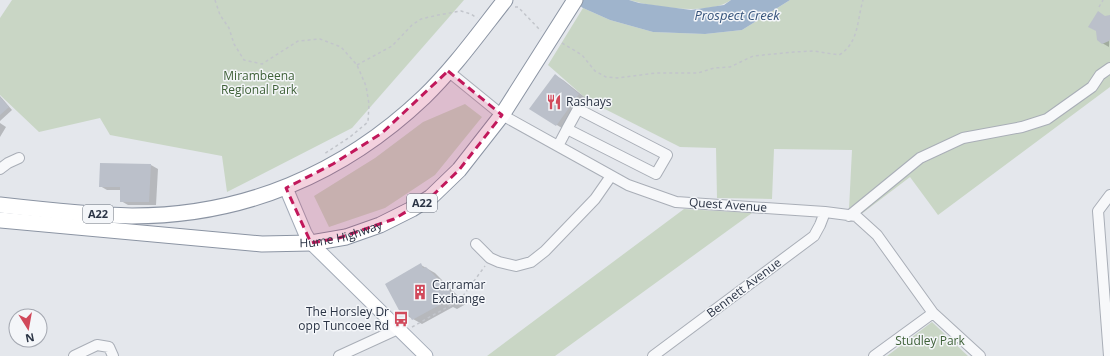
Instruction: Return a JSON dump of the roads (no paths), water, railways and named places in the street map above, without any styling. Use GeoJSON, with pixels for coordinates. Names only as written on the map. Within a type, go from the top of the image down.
{"type":"FeatureCollection","features":[{"type":"Feature","properties":{"kind":"highway","name":"Hume Highway"},"geometry":{"type":"LineString","coordinates":[[0,220],[246,243],[311,243],[346,237],[380,225],[412,209],[431,196],[459,170],[502,115],[575,0]]}},
{"type":"Feature","properties":{"kind":"highway","name":"A22"},"geometry":{"type":"LineString","coordinates":[[0,205],[132,216],[161,215],[231,205],[286,188],[333,164],[382,133],[424,96],[448,71],[485,25],[509,3]]}},
{"type":"Feature","properties":{"kind":"main road"},"geometry":{"type":"LineString","coordinates":[[286,188],[305,233],[311,243],[426,356]]}},
{"type":"Feature","properties":{"kind":"street"},"geometry":{"type":"LineString","coordinates":[[849,216],[920,158],[963,138],[1022,127],[1047,119],[1092,86],[1100,74],[1110,68]]}},
{"type":"Feature","properties":{"kind":"street","name":"Quest Avenue"},"geometry":{"type":"LineString","coordinates":[[448,71],[502,115],[628,185],[676,202],[825,212],[856,216],[876,235],[933,313],[980,356]]}},
{"type":"Feature","properties":{"kind":"street"},"geometry":{"type":"LineString","coordinates":[[558,146],[567,129],[578,109],[667,155],[656,174],[567,129]]}},
{"type":"Feature","properties":{"kind":"street"},"geometry":{"type":"LineString","coordinates":[[0,169],[19,158]]}},
{"type":"Feature","properties":{"kind":"street"},"geometry":{"type":"LineString","coordinates":[[476,244],[490,258],[507,265],[524,265],[531,262],[545,251],[595,199],[611,176]]}},
{"type":"Feature","properties":{"kind":"street"},"geometry":{"type":"LineString","coordinates":[[1109,356],[1098,212],[1110,195]]}},
{"type":"Feature","properties":{"kind":"street","name":"Bennett Avenue"},"geometry":{"type":"LineString","coordinates":[[653,356],[814,236],[825,212]]}},
{"type":"Feature","properties":{"kind":"street"},"geometry":{"type":"LineString","coordinates":[[874,356],[933,313]]}},
{"type":"Feature","properties":{"kind":"street"},"geometry":{"type":"LineString","coordinates":[[339,356],[398,329]]}},
{"type":"Feature","properties":{"kind":"street"},"geometry":{"type":"LineString","coordinates":[[74,356],[97,345],[109,347],[114,356]]}},
{"type":"Feature","properties":{"kind":"water","name":"Prospect Creek"},"geometry":{"type":"Polygon","coordinates":[[[572,0],[629,0],[639,3],[691,10],[724,5],[731,0],[790,0],[742,30],[705,34],[653,32],[610,20],[583,8],[572,0]]]}},
{"type":"Feature","properties":{"kind":"place","name":"Rashays"},"geometry":{"type":"Point","coordinates":[554,102]}},
{"type":"Feature","properties":{"kind":"place","name":"Carramar Exchange"},"geometry":{"type":"Point","coordinates":[420,292]}},
{"type":"Feature","properties":{"kind":"place","name":"The Horsley Dr opp Tuncoee Rd"},"geometry":{"type":"Point","coordinates":[401,319]}},
{"type":"Feature","properties":{"kind":"park label","name":"Mirambeena Regional Park"},"geometry":{"type":"Point","coordinates":[259,83]}},
{"type":"Feature","properties":{"kind":"park label","name":"Studley Park"},"geometry":{"type":"Point","coordinates":[930,341]}}]}
